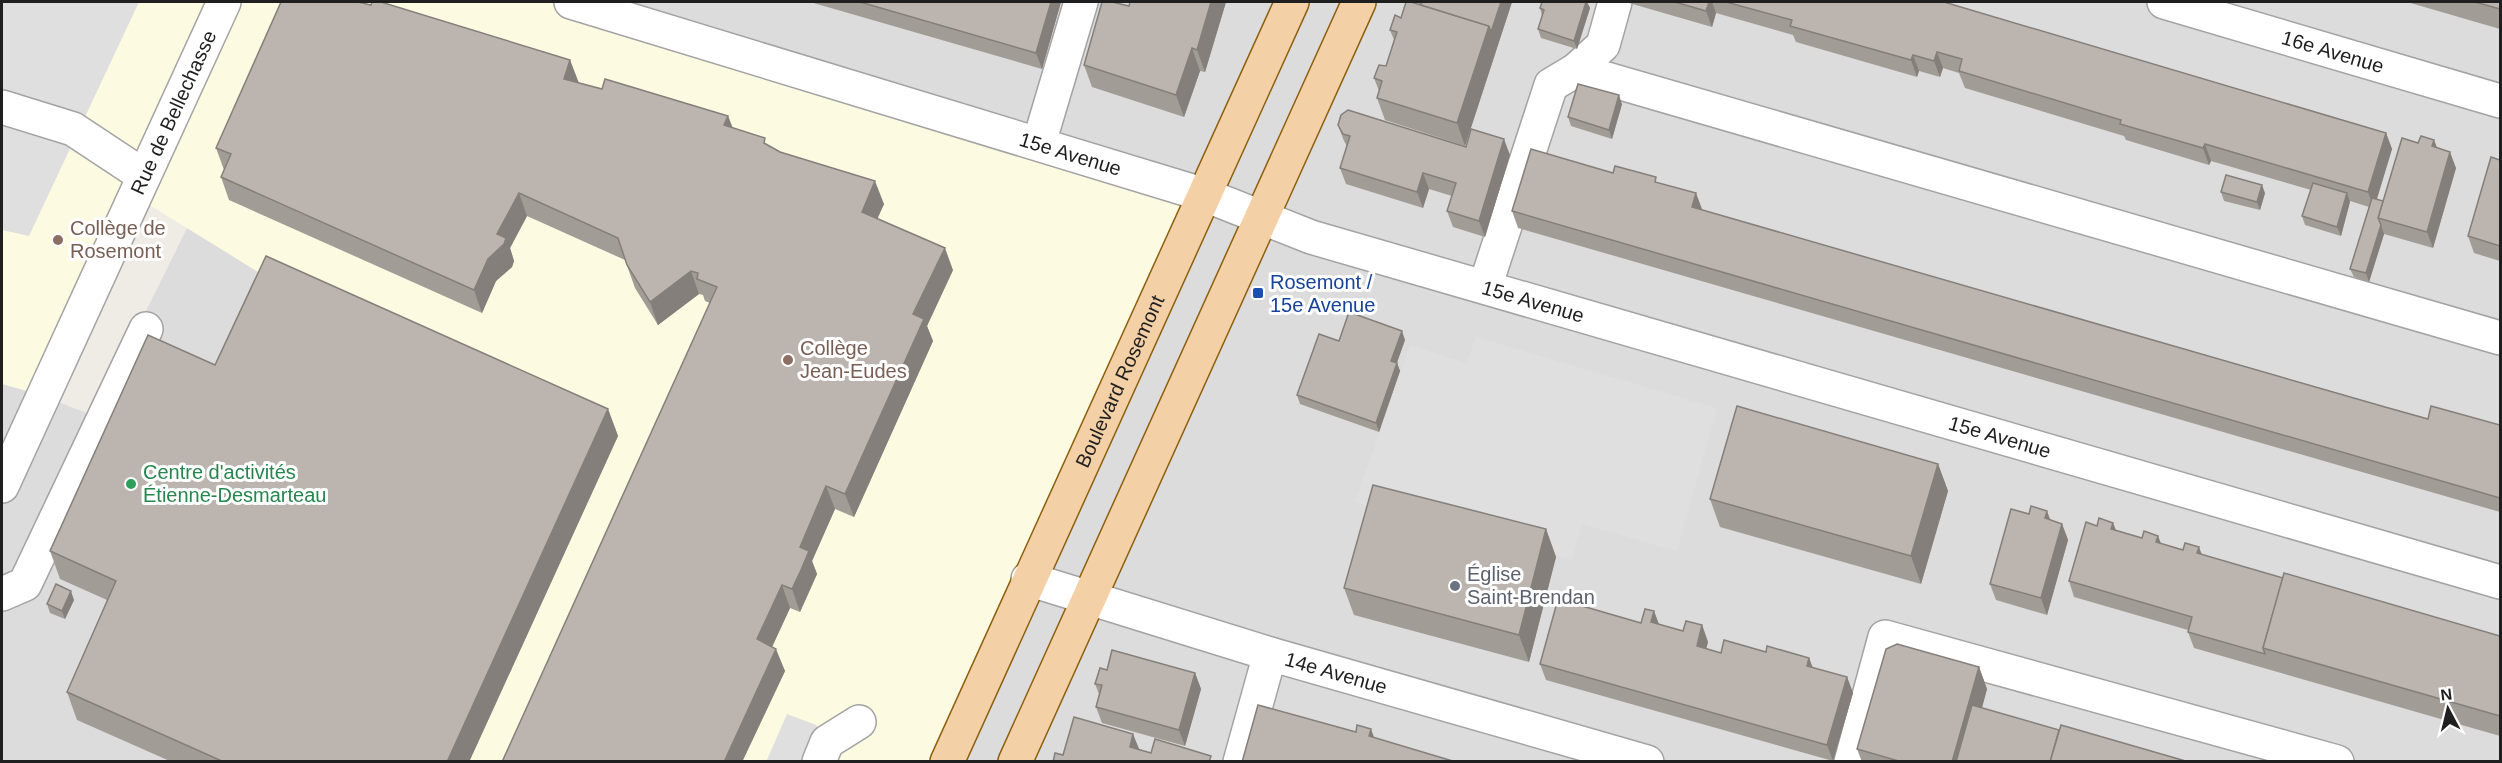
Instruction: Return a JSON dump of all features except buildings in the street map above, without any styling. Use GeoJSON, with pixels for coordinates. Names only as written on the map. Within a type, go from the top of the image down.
{"type":"FeatureCollection","features":[{"type":"Feature","properties":{"kind":"main road","name":"Boulevard Rosemont"},"geometry":{"type":"LineString","coordinates":[[947,762],[1292,2]]}},
{"type":"Feature","properties":{"kind":"main road"},"geometry":{"type":"LineString","coordinates":[[1015,762],[1359,2]]}},
{"type":"Feature","properties":{"kind":"street","name":"Rue de Bellechasse"},"geometry":{"type":"LineString","coordinates":[[2,486],[224,2]]}},
{"type":"Feature","properties":{"kind":"street","name":"15e Avenue"},"geometry":{"type":"LineString","coordinates":[[571,2],[1205,195],[1311,237],[2500,582]]}},
{"type":"Feature","properties":{"kind":"street"},"geometry":{"type":"LineString","coordinates":[[1039,143],[1081,2]]}},
{"type":"Feature","properties":{"kind":"street"},"geometry":{"type":"LineString","coordinates":[[1485,287],[1551,85],[1576,70],[1603,45],[1615,2]]}},
{"type":"Feature","properties":{"kind":"street","name":"16e Avenue"},"geometry":{"type":"LineString","coordinates":[[2164,2],[2500,101]]}},
{"type":"Feature","properties":{"kind":"street"},"geometry":{"type":"LineString","coordinates":[[1576,70],[2500,338]]}},
{"type":"Feature","properties":{"kind":"street"},"geometry":{"type":"LineString","coordinates":[[2,107],[73,129],[144,176]]}},
{"type":"Feature","properties":{"kind":"street"},"geometry":{"type":"LineString","coordinates":[[2,594],[25,584],[146,329]]}},
{"type":"Feature","properties":{"kind":"street","name":"14e Avenue"},"geometry":{"type":"LineString","coordinates":[[1029,579],[1270,654],[1647,762]]}},
{"type":"Feature","properties":{"kind":"street"},"geometry":{"type":"LineString","coordinates":[[1851,762],[1885,637],[2337,762]]}},
{"type":"Feature","properties":{"kind":"street"},"geometry":{"type":"LineString","coordinates":[[1240,762],[1270,654]]}},
{"type":"Feature","properties":{"kind":"street"},"geometry":{"type":"LineString","coordinates":[[819,762],[827,742],[859,722]]}},
{"type":"Feature","properties":{"kind":"shaded area","name":"Collège Jean-Eudes"},"geometry":{"type":"Polygon","coordinates":[[[2,2],[563,2],[1205,195],[946,761],[469,761],[276,283],[135,196],[43,395],[2,384],[2,2]]]}},
{"type":"Feature","properties":{"kind":"shaded area"},"geometry":{"type":"Polygon","coordinates":[[[2,2],[139,2],[29,236],[2,230],[2,2]]]}},
{"type":"Feature","properties":{"kind":"shaded area"},"geometry":{"type":"Polygon","coordinates":[[[299,2],[2500,2],[2500,761],[2,761],[2,384],[43,396],[94,416],[299,2]]]}},
{"type":"Feature","properties":{"kind":"shaded area"},"geometry":{"type":"Polygon","coordinates":[[[1476,337],[1717,408],[1677,551],[1582,524],[1572,560],[1355,502],[1410,345],[1466,363],[1476,337]]]}},
{"type":"Feature","properties":{"kind":"shaded area"},"geometry":{"type":"Polygon","coordinates":[[[787,714],[816,725],[840,761],[766,762],[787,714]]]}},
{"type":"Feature","properties":{"kind":"place","name":"Collège de Rosemont"},"geometry":{"type":"Point","coordinates":[58,240]}},
{"type":"Feature","properties":{"kind":"place","name":"Rosemont / 15e Avenue"},"geometry":{"type":"Point","coordinates":[1258,293]}},
{"type":"Feature","properties":{"kind":"place","name":"Collège Jean-Eudes"},"geometry":{"type":"Point","coordinates":[788,360]}},
{"type":"Feature","properties":{"kind":"place","name":"Centre d'activités Étienne-Desmarteau"},"geometry":{"type":"Point","coordinates":[131,484]}},
{"type":"Feature","properties":{"kind":"place","name":"Église Saint-Brendan"},"geometry":{"type":"Point","coordinates":[1455,586]}}]}
